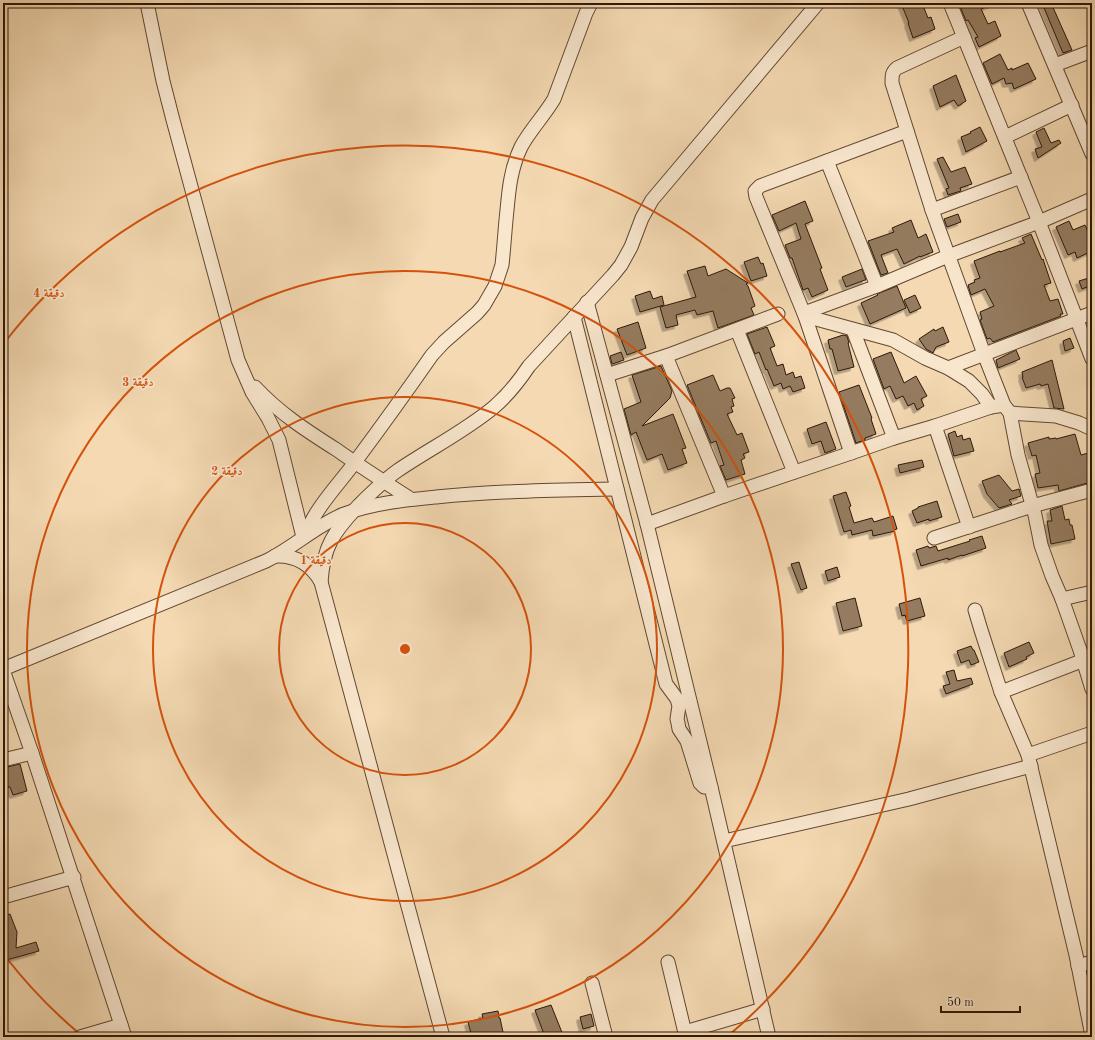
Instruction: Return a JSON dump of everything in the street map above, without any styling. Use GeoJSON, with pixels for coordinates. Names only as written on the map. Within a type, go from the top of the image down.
{"type":"FeatureCollection","features":[{"type":"Feature","properties":{"kind":"street"},"geometry":{"type":"LineString","coordinates":[[147,3],[163,81],[238,360],[252,392],[279,440],[304,536]]}},
{"type":"Feature","properties":{"kind":"street"},"geometry":{"type":"LineString","coordinates":[[304,536],[308,526],[317,512],[355,463],[432,355],[444,342],[478,313],[490,296],[502,265],[509,188],[516,157],[528,135],[548,110],[554,99],[591,3]]}},
{"type":"Feature","properties":{"kind":"street"},"geometry":{"type":"LineString","coordinates":[[321,582],[325,555],[330,542],[341,524],[383,482],[474,422],[495,406],[514,387],[529,366],[613,275],[624,261],[642,218],[652,200],[818,3]]}},
{"type":"Feature","properties":{"kind":"street"},"geometry":{"type":"LineString","coordinates":[[950,3],[1039,222],[1092,359]]}},
{"type":"Feature","properties":{"kind":"street"},"geometry":{"type":"LineString","coordinates":[[1028,3],[1092,154]]}},
{"type":"Feature","properties":{"kind":"street"},"geometry":{"type":"LineString","coordinates":[[964,37],[897,68],[892,72],[892,82],[948,256],[984,354],[1007,409],[1041,545],[1057,590],[1062,599],[1091,682]]}},
{"type":"Feature","properties":{"kind":"street"},"geometry":{"type":"LineString","coordinates":[[1055,65],[1092,52]]}},
{"type":"Feature","properties":{"kind":"street"},"geometry":{"type":"LineString","coordinates":[[1005,137],[1072,105]]}},
{"type":"Feature","properties":{"kind":"street"},"geometry":{"type":"LineString","coordinates":[[851,453],[805,314],[756,197],[755,191],[760,186],[907,131]]}},
{"type":"Feature","properties":{"kind":"street"},"geometry":{"type":"LineString","coordinates":[[826,161],[877,286]]}},
{"type":"Feature","properties":{"kind":"street"},"geometry":{"type":"LineString","coordinates":[[932,210],[1021,177]]}},
{"type":"Feature","properties":{"kind":"street"},"geometry":{"type":"LineString","coordinates":[[805,314],[948,256],[1039,222],[1092,199]]}},
{"type":"Feature","properties":{"kind":"street"},"geometry":{"type":"LineString","coordinates":[[587,302],[646,524],[711,787],[770,1037]]}},
{"type":"Feature","properties":{"kind":"street"},"geometry":{"type":"LineString","coordinates":[[948,368],[1092,313]]}},
{"type":"Feature","properties":{"kind":"street"},"geometry":{"type":"LineString","coordinates":[[607,375],[666,356],[778,314]]}},
{"type":"Feature","properties":{"kind":"street"},"geometry":{"type":"LineString","coordinates":[[805,314],[854,330],[893,340],[925,358],[948,368],[969,381],[982,394],[991,407]]}},
{"type":"Feature","properties":{"kind":"street"},"geometry":{"type":"LineString","coordinates":[[574,317],[666,684],[678,702],[677,719],[679,729],[688,741],[700,783],[704,787],[711,787]]}},
{"type":"Feature","properties":{"kind":"street"},"geometry":{"type":"LineString","coordinates":[[737,330],[794,472]]}},
{"type":"Feature","properties":{"kind":"street"},"geometry":{"type":"LineString","coordinates":[[854,330],[894,438]]}},
{"type":"Feature","properties":{"kind":"street"},"geometry":{"type":"LineString","coordinates":[[666,356],[724,496]]}},
{"type":"Feature","properties":{"kind":"street"},"geometry":{"type":"LineString","coordinates":[[245,376],[260,393],[282,413],[383,482],[411,499]]}},
{"type":"Feature","properties":{"kind":"street"},"geometry":{"type":"LineString","coordinates":[[646,524],[894,438],[991,407],[1056,416],[1079,423],[1092,429]]}},
{"type":"Feature","properties":{"kind":"street"},"geometry":{"type":"LineString","coordinates":[[935,426],[969,527]]}},
{"type":"Feature","properties":{"kind":"street"},"geometry":{"type":"LineString","coordinates":[[80,1037],[123,1031],[74,877],[3,670],[254,566],[275,556],[331,520],[353,511],[371,506],[411,499],[465,494],[617,488]]}},
{"type":"Feature","properties":{"kind":"street"},"geometry":{"type":"LineString","coordinates":[[934,538],[1032,506],[1092,490]]}},
{"type":"Feature","properties":{"kind":"street"},"geometry":{"type":"LineString","coordinates":[[275,556],[289,557],[302,562],[314,571],[321,582],[444,1037]]}},
{"type":"Feature","properties":{"kind":"street"},"geometry":{"type":"LineString","coordinates":[[1062,599],[1092,592]]}},
{"type":"Feature","properties":{"kind":"street"},"geometry":{"type":"LineString","coordinates":[[975,610],[980,630],[1001,692],[1029,761],[1078,966],[1092,1036]]}},
{"type":"Feature","properties":{"kind":"street"},"geometry":{"type":"LineString","coordinates":[[1001,692],[1084,660]]}},
{"type":"Feature","properties":{"kind":"street"},"geometry":{"type":"LineString","coordinates":[[724,841],[909,799],[1029,761],[1092,733]]}},
{"type":"Feature","properties":{"kind":"street"},"geometry":{"type":"LineString","coordinates":[[3,760],[32,753]]}},
{"type":"Feature","properties":{"kind":"street"},"geometry":{"type":"LineString","coordinates":[[3,897],[74,877]]}},
{"type":"Feature","properties":{"kind":"street"},"geometry":{"type":"LineString","coordinates":[[668,962],[686,1034],[763,1009]]}},
{"type":"Feature","properties":{"kind":"street"},"geometry":{"type":"LineString","coordinates":[[1078,966],[1092,962]]}},
{"type":"Feature","properties":{"kind":"street"},"geometry":{"type":"LineString","coordinates":[[592,983],[606,1037]]}},
{"type":"Feature","properties":{"kind":"building"},"geometry":{"type":"Polygon","coordinates":[[[901,3],[922,3],[928,18],[931,17],[935,29],[913,38],[901,3]]]}},
{"type":"Feature","properties":{"kind":"building"},"geometry":{"type":"Polygon","coordinates":[[[970,3],[995,3],[981,9],[988,24],[995,21],[1001,36],[979,47],[975,38],[978,37],[968,20],[966,21],[960,6],[970,3]]]}},
{"type":"Feature","properties":{"kind":"building"},"geometry":{"type":"Polygon","coordinates":[[[1042,3],[1051,3],[1072,50],[1063,53],[1042,3]]]}},
{"type":"Feature","properties":{"kind":"building"},"geometry":{"type":"Polygon","coordinates":[[[1000,54],[1008,70],[1012,68],[1012,70],[1028,63],[1036,79],[1014,89],[1012,83],[1006,84],[1004,78],[992,84],[983,63],[1000,54]]]}},
{"type":"Feature","properties":{"kind":"building"},"geometry":{"type":"Polygon","coordinates":[[[956,75],[966,101],[958,106],[954,100],[940,107],[933,86],[956,75]]]}},
{"type":"Feature","properties":{"kind":"building"},"geometry":{"type":"Polygon","coordinates":[[[980,127],[987,141],[966,152],[961,137],[980,127]]]}},
{"type":"Feature","properties":{"kind":"building"},"geometry":{"type":"Polygon","coordinates":[[[1044,128],[1051,143],[1059,140],[1061,143],[1038,158],[1035,149],[1042,147],[1036,132],[1044,128]]]}},
{"type":"Feature","properties":{"kind":"building"},"geometry":{"type":"Polygon","coordinates":[[[943,157],[951,172],[965,167],[972,184],[960,188],[961,191],[948,195],[946,189],[949,188],[937,159],[943,157]]]}},
{"type":"Feature","properties":{"kind":"building"},"geometry":{"type":"Polygon","coordinates":[[[805,201],[813,221],[805,224],[822,268],[820,269],[828,290],[812,297],[808,288],[803,290],[792,258],[790,258],[785,245],[801,239],[796,223],[779,231],[772,215],[805,201]]]}},
{"type":"Feature","properties":{"kind":"building"},"geometry":{"type":"Polygon","coordinates":[[[958,214],[961,222],[947,227],[944,219],[958,214]]]}},
{"type":"Feature","properties":{"kind":"building"},"geometry":{"type":"Polygon","coordinates":[[[911,220],[918,238],[926,234],[933,252],[920,256],[904,264],[897,249],[881,255],[888,273],[881,275],[868,241],[894,232],[892,228],[911,220]]]}},
{"type":"Feature","properties":{"kind":"building"},"geometry":{"type":"Polygon","coordinates":[[[1069,221],[1073,230],[1085,225],[1092,241],[1092,251],[1077,258],[1075,252],[1068,255],[1056,227],[1069,221]]]}},
{"type":"Feature","properties":{"kind":"building"},"geometry":{"type":"Polygon","coordinates":[[[1031,234],[1042,260],[1043,259],[1051,283],[1044,285],[1050,301],[1058,299],[1063,314],[993,342],[990,338],[987,339],[980,320],[982,319],[980,312],[994,306],[985,289],[971,295],[968,285],[975,282],[974,280],[980,278],[974,261],[1025,243],[1022,238],[1031,234]]]}},
{"type":"Feature","properties":{"kind":"building"},"geometry":{"type":"Polygon","coordinates":[[[758,257],[761,264],[763,263],[767,276],[751,281],[744,262],[758,257]]]}},
{"type":"Feature","properties":{"kind":"building"},"geometry":{"type":"Polygon","coordinates":[[[705,266],[708,276],[726,269],[748,283],[746,284],[755,306],[751,308],[754,315],[718,328],[713,311],[697,315],[695,310],[676,315],[678,325],[666,328],[660,307],[696,297],[687,271],[705,266]]]}},
{"type":"Feature","properties":{"kind":"building"},"geometry":{"type":"Polygon","coordinates":[[[862,269],[866,280],[846,287],[842,277],[862,269]]]}},
{"type":"Feature","properties":{"kind":"building"},"geometry":{"type":"Polygon","coordinates":[[[1092,277],[1092,285],[1082,289],[1079,281],[1092,277]]]}},
{"type":"Feature","properties":{"kind":"building"},"geometry":{"type":"Polygon","coordinates":[[[897,286],[906,308],[870,324],[861,303],[878,295],[877,294],[897,286]]]}},
{"type":"Feature","properties":{"kind":"building"},"geometry":{"type":"Polygon","coordinates":[[[650,291],[653,299],[662,296],[664,305],[640,312],[635,296],[650,291]]]}},
{"type":"Feature","properties":{"kind":"building"},"geometry":{"type":"Polygon","coordinates":[[[915,295],[921,308],[910,313],[904,300],[915,295]]]}},
{"type":"Feature","properties":{"kind":"building"},"geometry":{"type":"Polygon","coordinates":[[[638,322],[646,348],[627,355],[617,329],[638,322]]]}},
{"type":"Feature","properties":{"kind":"building"},"geometry":{"type":"Polygon","coordinates":[[[767,327],[775,346],[770,348],[777,366],[783,364],[786,375],[793,372],[795,378],[801,376],[805,388],[793,392],[790,386],[783,389],[781,383],[774,386],[759,352],[755,354],[747,334],[767,327]]]}},
{"type":"Feature","properties":{"kind":"building"},"geometry":{"type":"Polygon","coordinates":[[[943,327],[949,342],[936,347],[933,353],[926,349],[919,339],[934,329],[935,331],[943,327]]]}},
{"type":"Feature","properties":{"kind":"building"},"geometry":{"type":"Polygon","coordinates":[[[843,335],[847,336],[854,367],[838,371],[828,340],[843,335]]]}},
{"type":"Feature","properties":{"kind":"building"},"geometry":{"type":"Polygon","coordinates":[[[1070,338],[1074,348],[1065,351],[1063,341],[1070,338]]]}},
{"type":"Feature","properties":{"kind":"building"},"geometry":{"type":"Polygon","coordinates":[[[1016,350],[1020,359],[998,368],[996,360],[1016,350]]]}},
{"type":"Feature","properties":{"kind":"building"},"geometry":{"type":"Polygon","coordinates":[[[621,352],[624,360],[612,364],[610,356],[621,352]]]}},
{"type":"Feature","properties":{"kind":"building"},"geometry":{"type":"Polygon","coordinates":[[[891,352],[904,383],[916,376],[927,396],[921,399],[924,406],[917,410],[914,403],[908,406],[903,396],[896,399],[890,386],[884,389],[873,359],[891,352]]]}},
{"type":"Feature","properties":{"kind":"building"},"geometry":{"type":"Polygon","coordinates":[[[1052,360],[1064,409],[1054,408],[1048,384],[1041,386],[1040,384],[1026,388],[1022,377],[1022,372],[1052,360]]]}},
{"type":"Feature","properties":{"kind":"building"},"geometry":{"type":"Polygon","coordinates":[[[661,366],[672,391],[670,398],[642,426],[673,414],[686,448],[682,449],[687,463],[668,470],[662,454],[647,460],[636,432],[631,435],[624,409],[641,402],[632,375],[661,366]]]}},
{"type":"Feature","properties":{"kind":"building"},"geometry":{"type":"Polygon","coordinates":[[[713,375],[720,391],[730,388],[735,398],[732,399],[734,406],[731,407],[733,412],[727,414],[737,435],[742,433],[749,452],[743,454],[745,458],[741,460],[745,474],[726,480],[720,466],[724,465],[716,441],[711,443],[687,385],[713,375]]]}},
{"type":"Feature","properties":{"kind":"building"},"geometry":{"type":"Polygon","coordinates":[[[859,385],[872,418],[871,419],[876,434],[856,443],[839,392],[859,385]]]}},
{"type":"Feature","properties":{"kind":"building"},"geometry":{"type":"Polygon","coordinates":[[[826,422],[836,449],[825,453],[821,441],[812,444],[807,429],[826,422]]]}},
{"type":"Feature","properties":{"kind":"building"},"geometry":{"type":"Polygon","coordinates":[[[955,431],[957,437],[962,435],[963,440],[970,438],[974,451],[954,456],[948,434],[955,431]]]}},
{"type":"Feature","properties":{"kind":"building"},"geometry":{"type":"Polygon","coordinates":[[[1075,434],[1081,455],[1092,452],[1092,461],[1088,462],[1091,482],[1059,491],[1058,485],[1038,488],[1035,474],[1040,473],[1036,455],[1032,456],[1028,443],[1049,437],[1049,439],[1056,439],[1075,434]]]}},
{"type":"Feature","properties":{"kind":"building"},"geometry":{"type":"Polygon","coordinates":[[[922,460],[924,467],[900,473],[898,465],[922,460]]]}},
{"type":"Feature","properties":{"kind":"building"},"geometry":{"type":"Polygon","coordinates":[[[999,475],[1012,491],[1019,489],[1021,496],[1009,500],[1012,504],[999,508],[987,494],[982,481],[999,475]]]}},
{"type":"Feature","properties":{"kind":"building"},"geometry":{"type":"Polygon","coordinates":[[[846,492],[851,506],[849,507],[854,523],[872,518],[874,522],[893,516],[897,529],[894,530],[895,531],[873,536],[872,530],[852,535],[851,530],[844,532],[833,496],[846,492]]]}},
{"type":"Feature","properties":{"kind":"building"},"geometry":{"type":"Polygon","coordinates":[[[937,501],[942,517],[917,523],[912,511],[918,507],[937,501]]]}},
{"type":"Feature","properties":{"kind":"building"},"geometry":{"type":"Polygon","coordinates":[[[1062,506],[1065,520],[1069,519],[1070,525],[1072,525],[1075,539],[1051,544],[1047,521],[1052,521],[1050,510],[1062,506]]]}},
{"type":"Feature","properties":{"kind":"building"},"geometry":{"type":"Polygon","coordinates":[[[982,536],[986,548],[948,560],[948,558],[921,566],[916,550],[928,546],[929,548],[936,546],[938,551],[982,536]]]}},
{"type":"Feature","properties":{"kind":"building"},"geometry":{"type":"Polygon","coordinates":[[[799,562],[807,588],[801,590],[791,564],[799,562]]]}},
{"type":"Feature","properties":{"kind":"building"},"geometry":{"type":"Polygon","coordinates":[[[837,567],[840,577],[828,581],[825,571],[837,567]]]}},
{"type":"Feature","properties":{"kind":"building"},"geometry":{"type":"Polygon","coordinates":[[[855,598],[862,626],[843,631],[836,603],[855,598]]]}},
{"type":"Feature","properties":{"kind":"building"},"geometry":{"type":"Polygon","coordinates":[[[920,598],[925,616],[907,621],[905,615],[902,616],[899,604],[920,598]]]}},
{"type":"Feature","properties":{"kind":"building"},"geometry":{"type":"Polygon","coordinates":[[[1029,642],[1034,653],[1026,657],[1027,659],[1009,667],[1004,653],[1029,642]]]}},
{"type":"Feature","properties":{"kind":"building"},"geometry":{"type":"Polygon","coordinates":[[[971,646],[979,662],[971,665],[969,660],[961,663],[957,651],[971,646]]]}},
{"type":"Feature","properties":{"kind":"building"},"geometry":{"type":"Polygon","coordinates":[[[954,670],[957,681],[971,678],[973,684],[946,694],[943,686],[950,684],[946,672],[954,670]]]}},
{"type":"Feature","properties":{"kind":"building"},"geometry":{"type":"Polygon","coordinates":[[[20,764],[27,791],[13,795],[6,780],[4,780],[3,768],[20,764]]]}},
{"type":"Feature","properties":{"kind":"building"},"geometry":{"type":"Polygon","coordinates":[[[10,914],[17,932],[16,948],[36,942],[39,951],[3,961],[3,916],[10,914]]]}},
{"type":"Feature","properties":{"kind":"building"},"geometry":{"type":"Polygon","coordinates":[[[551,1005],[563,1035],[558,1037],[545,1037],[535,1010],[551,1005]]]}},
{"type":"Feature","properties":{"kind":"building"},"geometry":{"type":"Polygon","coordinates":[[[498,1011],[504,1037],[472,1037],[468,1022],[483,1018],[482,1014],[498,1011]]]}},
{"type":"Feature","properties":{"kind":"building"},"geometry":{"type":"Polygon","coordinates":[[[591,1014],[594,1026],[583,1029],[580,1017],[591,1014]]]}}]}
